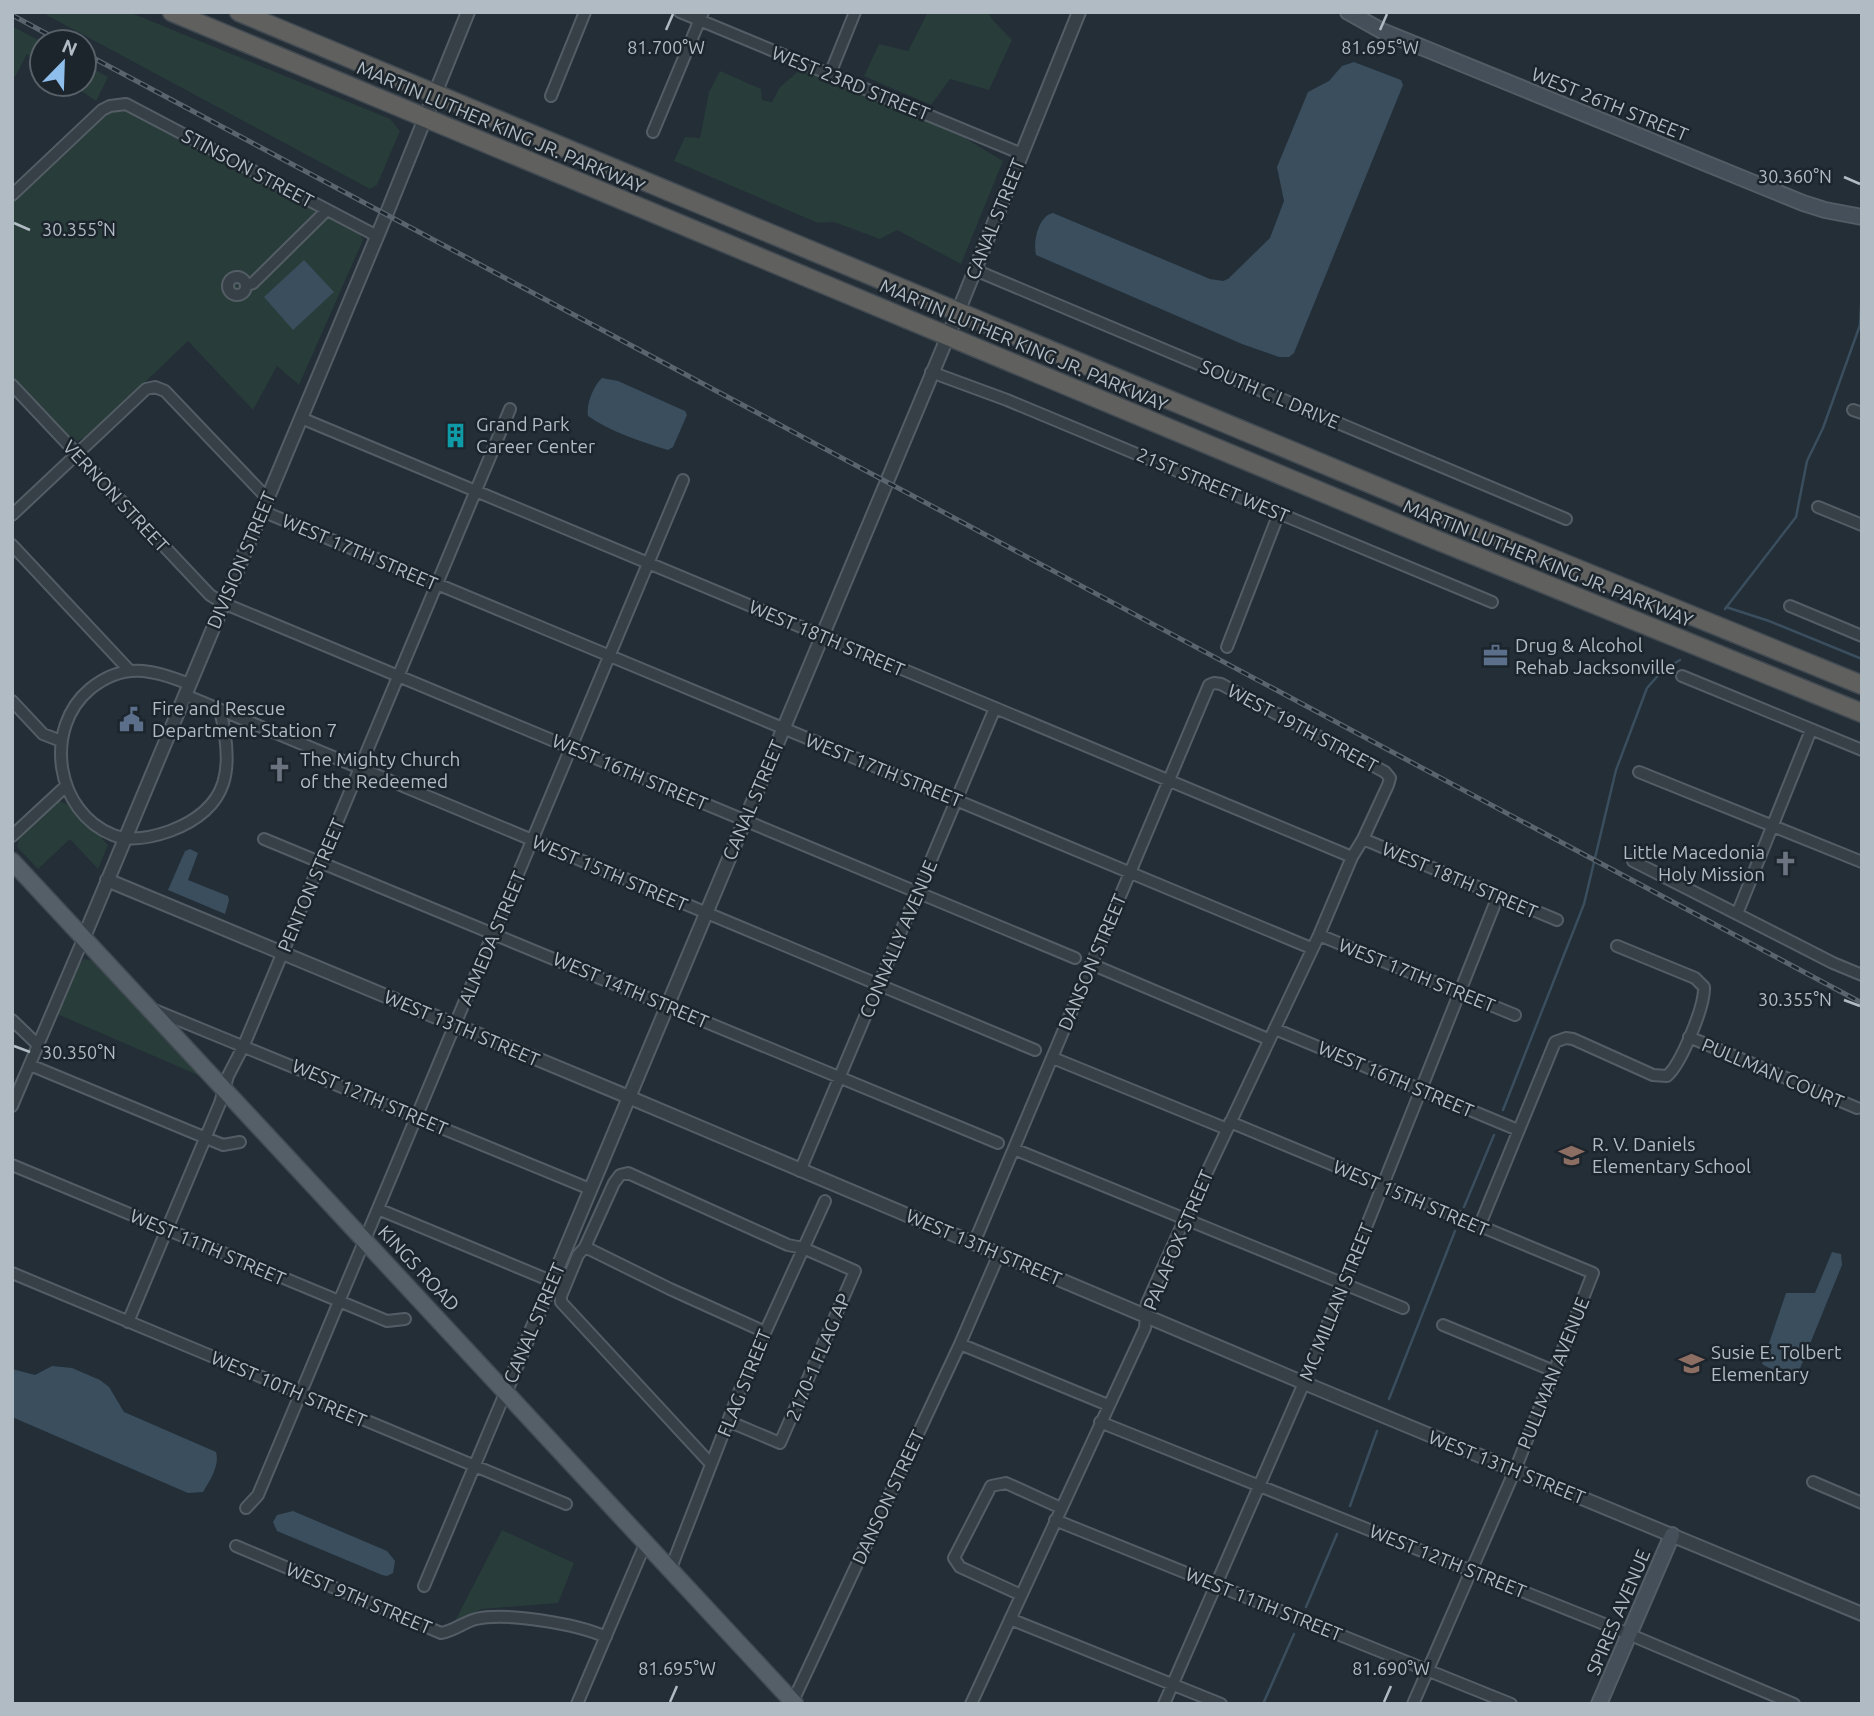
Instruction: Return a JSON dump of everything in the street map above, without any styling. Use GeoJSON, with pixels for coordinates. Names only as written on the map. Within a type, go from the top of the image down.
{"type":"FeatureCollection","features":[{"type":"Feature","properties":{"kind":"highway","name":"MARTIN LUTHER KING JR. PARKWAY"},"geometry":{"type":"LineString","coordinates":[[172,12],[1434,539],[1862,713]]}},
{"type":"Feature","properties":{"kind":"highway","name":"MARTIN LUTHER KING JR. PARKWAY"},"geometry":{"type":"LineString","coordinates":[[239,12],[1443,514],[1862,685]]}},
{"type":"Feature","properties":{"kind":"main road","name":"WEST 26TH STREET"},"geometry":{"type":"LineString","coordinates":[[1348,12],[1381,31],[1803,203],[1862,217]]}},
{"type":"Feature","properties":{"kind":"main road","name":"KINGS ROAD"},"geometry":{"type":"LineString","coordinates":[[12,861],[794,1702]]}},
{"type":"Feature","properties":{"kind":"main road","name":"SPIRES AVENUE"},"geometry":{"type":"LineString","coordinates":[[1599,1704],[1672,1535]]}},
{"type":"Feature","properties":{"kind":"street","name":"DIVISION STREET"},"geometry":{"type":"LineString","coordinates":[[12,1106],[377,236],[468,12]]}},
{"type":"Feature","properties":{"kind":"street"},"geometry":{"type":"LineString","coordinates":[[551,96],[586,12]]}},
{"type":"Feature","properties":{"kind":"street","name":"WEST 23RD STREET"},"geometry":{"type":"LineString","coordinates":[[680,12],[701,16],[830,74],[1022,154]]}},
{"type":"Feature","properties":{"kind":"street"},"geometry":{"type":"LineString","coordinates":[[830,74],[855,12]]}},
{"type":"Feature","properties":{"kind":"street","name":"CANAL STREET"},"geometry":{"type":"LineString","coordinates":[[424,1586],[958,312],[1079,12]]}},
{"type":"Feature","properties":{"kind":"street"},"geometry":{"type":"LineString","coordinates":[[653,132],[701,16]]}},
{"type":"Feature","properties":{"kind":"street","name":"STINSON STREET"},"geometry":{"type":"LineString","coordinates":[[12,195],[102,110],[118,104],[134,107],[377,236]]}},
{"type":"Feature","properties":{"kind":"street"},"geometry":{"type":"LineString","coordinates":[[247,285],[253,283],[327,211]]}},
{"type":"Feature","properties":{"kind":"street","name":"SOUTH C L DRIVE"},"geometry":{"type":"LineString","coordinates":[[975,270],[1566,519]]}},
{"type":"Feature","properties":{"kind":"street","name":"21ST STREET WEST"},"geometry":{"type":"LineString","coordinates":[[931,372],[1007,400],[1492,602]]}},
{"type":"Feature","properties":{"kind":"street","name":"VERNON STREET"},"geometry":{"type":"LineString","coordinates":[[12,385],[210,595],[223,603]]}},
{"type":"Feature","properties":{"kind":"street"},"geometry":{"type":"LineString","coordinates":[[12,515],[146,390],[155,387],[165,391],[264,504]]}},
{"type":"Feature","properties":{"kind":"street","name":"PENTON STREET"},"geometry":{"type":"LineString","coordinates":[[128,1322],[228,1076],[283,953],[510,408]]}},
{"type":"Feature","properties":{"kind":"street","name":"WEST 18TH STREET"},"geometry":{"type":"LineString","coordinates":[[301,418],[1352,857]]}},
{"type":"Feature","properties":{"kind":"street","name":"ALMEDA STREET"},"geometry":{"type":"LineString","coordinates":[[247,1508],[258,1495],[301,1395],[683,480]]}},
{"type":"Feature","properties":{"kind":"street","name":"WEST 17TH STREET"},"geometry":{"type":"LineString","coordinates":[[264,504],[437,584],[1311,948]]}},
{"type":"Feature","properties":{"kind":"street"},"geometry":{"type":"LineString","coordinates":[[1818,507],[1862,524]]}},
{"type":"Feature","properties":{"kind":"street"},"geometry":{"type":"LineString","coordinates":[[1227,647],[1279,513]]}},
{"type":"Feature","properties":{"kind":"street"},"geometry":{"type":"LineString","coordinates":[[12,545],[129,670],[111,675],[86,693],[69,717],[61,741],[60,758],[66,786],[73,799],[97,825],[124,838],[161,834],[200,817],[212,805],[222,788],[228,756],[220,710]]}},
{"type":"Feature","properties":{"kind":"street","name":"WEST 16TH STREET"},"geometry":{"type":"LineString","coordinates":[[223,603],[1075,958]]}},
{"type":"Feature","properties":{"kind":"street"},"geometry":{"type":"LineString","coordinates":[[1790,606],[1862,636]]}},
{"type":"Feature","properties":{"kind":"street","name":"WEST 15TH STREET"},"geometry":{"type":"LineString","coordinates":[[129,670],[155,673],[220,710],[1035,1050]]}},
{"type":"Feature","properties":{"kind":"street"},"geometry":{"type":"LineString","coordinates":[[1682,676],[1862,750]]}},
{"type":"Feature","properties":{"kind":"street","name":"WEST 19TH STREET"},"geometry":{"type":"LineString","coordinates":[[1214,683],[1221,684],[1385,772],[1390,778]]}},
{"type":"Feature","properties":{"kind":"street","name":"DANSON STREET"},"geometry":{"type":"LineString","coordinates":[[974,1243],[1206,690],[1214,683]]}},
{"type":"Feature","properties":{"kind":"street"},"geometry":{"type":"LineString","coordinates":[[12,701],[43,734],[61,741]]}},
{"type":"Feature","properties":{"kind":"street","name":"CONNALLY AVENUE"},"geometry":{"type":"LineString","coordinates":[[800,1171],[995,708]]}},
{"type":"Feature","properties":{"kind":"street"},"geometry":{"type":"LineString","coordinates":[[1737,914],[1811,730]]}},
{"type":"Feature","properties":{"kind":"street"},"geometry":{"type":"LineString","coordinates":[[1639,772],[1862,862]]}},
{"type":"Feature","properties":{"kind":"street","name":"PALAFOX STREET"},"geometry":{"type":"LineString","coordinates":[[971,1704],[1145,1328],[1147,1303],[1185,1219],[1390,778]]}},
{"type":"Feature","properties":{"kind":"street"},"geometry":{"type":"LineString","coordinates":[[12,836],[66,786]]}},
{"type":"Feature","properties":{"kind":"street","name":"WEST 14TH STREET"},"geometry":{"type":"LineString","coordinates":[[264,839],[321,860],[998,1143]]}},
{"type":"Feature","properties":{"kind":"street","name":"WEST 18TH STREET"},"geometry":{"type":"LineString","coordinates":[[1363,839],[1557,920]]}},
{"type":"Feature","properties":{"kind":"street"},"geometry":{"type":"LineString","coordinates":[[1633,861],[1862,975]]}},
{"type":"Feature","properties":{"kind":"street","name":"WEST 13TH STREET"},"geometry":{"type":"LineString","coordinates":[[107,880],[1304,1383],[1862,1614]]}},
{"type":"Feature","properties":{"kind":"street","name":"MC MILLAN STREET"},"geometry":{"type":"LineString","coordinates":[[1164,1704],[1304,1383],[1499,896]]}},
{"type":"Feature","properties":{"kind":"street","name":"WEST 17TH STREET"},"geometry":{"type":"LineString","coordinates":[[1319,935],[1515,1015]]}},
{"type":"Feature","properties":{"kind":"street"},"geometry":{"type":"LineString","coordinates":[[1479,1227],[1551,1047],[1559,1039],[1573,1040],[1654,1075],[1667,1076],[1677,1064],[1703,999],[1704,988],[1695,978],[1617,946]]}},
{"type":"Feature","properties":{"kind":"street"},"geometry":{"type":"LineString","coordinates":[[1091,964],[1268,1039]]}},
{"type":"Feature","properties":{"kind":"street","name":"WEST 12TH STREET"},"geometry":{"type":"LineString","coordinates":[[149,1007],[590,1189]]}},
{"type":"Feature","properties":{"kind":"street"},"geometry":{"type":"LineString","coordinates":[[12,1020],[38,1045]]}},
{"type":"Feature","properties":{"kind":"street","name":"WEST 16TH STREET"},"geometry":{"type":"LineString","coordinates":[[1275,1029],[1518,1130]]}},
{"type":"Feature","properties":{"kind":"street","name":"PULLMAN COURT"},"geometry":{"type":"LineString","coordinates":[[1689,1037],[1857,1108]]}},
{"type":"Feature","properties":{"kind":"street","name":"WEST 15TH STREET"},"geometry":{"type":"LineString","coordinates":[[1053,1058],[1383,1187],[1593,1273]]}},
{"type":"Feature","properties":{"kind":"street"},"geometry":{"type":"LineString","coordinates":[[30,1065],[223,1145],[240,1142]]}},
{"type":"Feature","properties":{"kind":"street"},"geometry":{"type":"LineString","coordinates":[[1014,1149],[1403,1308]]}},
{"type":"Feature","properties":{"kind":"street","name":"WEST 11TH STREET"},"geometry":{"type":"LineString","coordinates":[[12,1165],[387,1321],[405,1319]]}},
{"type":"Feature","properties":{"kind":"street"},"geometry":{"type":"LineString","coordinates":[[711,1464],[561,1302],[578,1255],[585,1247],[614,1183],[621,1175],[628,1173],[788,1245],[803,1248]]}},
{"type":"Feature","properties":{"kind":"street","name":"FLAG STREET"},"geometry":{"type":"LineString","coordinates":[[671,1569],[765,1332],[825,1201]]}},
{"type":"Feature","properties":{"kind":"street"},"geometry":{"type":"LineString","coordinates":[[378,1209],[551,1281]]}},
{"type":"Feature","properties":{"kind":"street"},"geometry":{"type":"LineString","coordinates":[[585,1247],[765,1332]]}},
{"type":"Feature","properties":{"kind":"street","name":"2170-1 FLAG AP"},"geometry":{"type":"LineString","coordinates":[[728,1421],[780,1443],[855,1271],[803,1248]]}},
{"type":"Feature","properties":{"kind":"street","name":"DANSON STREET"},"geometry":{"type":"LineString","coordinates":[[794,1702],[999,1254]]}},
{"type":"Feature","properties":{"kind":"street","name":"WEST 10TH STREET"},"geometry":{"type":"LineString","coordinates":[[12,1273],[566,1504]]}},
{"type":"Feature","properties":{"kind":"street","name":"PULLMAN AVENUE"},"geometry":{"type":"LineString","coordinates":[[1413,1704],[1515,1470],[1593,1273]]}},
{"type":"Feature","properties":{"kind":"street"},"geometry":{"type":"LineString","coordinates":[[1443,1325],[1554,1371]]}},
{"type":"Feature","properties":{"kind":"street"},"geometry":{"type":"LineString","coordinates":[[960,1343],[1108,1405]]}},
{"type":"Feature","properties":{"kind":"street","name":"WEST 12TH STREET"},"geometry":{"type":"LineString","coordinates":[[1100,1422],[1629,1634],[1794,1704]]}},
{"type":"Feature","properties":{"kind":"street"},"geometry":{"type":"LineString","coordinates":[[1813,1482],[1862,1503]]}},
{"type":"Feature","properties":{"kind":"street"},"geometry":{"type":"LineString","coordinates":[[1021,1595],[960,1567],[954,1558],[991,1486],[1006,1483],[1061,1508]]}},
{"type":"Feature","properties":{"kind":"street","name":"WEST 11TH STREET"},"geometry":{"type":"LineString","coordinates":[[1055,1520],[1511,1704]]}},
{"type":"Feature","properties":{"kind":"street"},"geometry":{"type":"LineString","coordinates":[[577,1704],[646,1542]]}},
{"type":"Feature","properties":{"kind":"street","name":"WEST 9TH STREET"},"geometry":{"type":"LineString","coordinates":[[236,1546],[441,1633],[474,1619],[490,1618],[562,1623],[606,1635]]}},
{"type":"Feature","properties":{"kind":"street"},"geometry":{"type":"LineString","coordinates":[[1010,1619],[1221,1704]]}},
{"type":"Feature","properties":{"kind":"green space"},"geometry":{"type":"Polygon","coordinates":[[[41,12],[129,12],[390,119],[400,131],[377,185],[370,189],[98,43],[98,28],[71,28],[41,12]]]}},
{"type":"Feature","properties":{"kind":"green space"},"geometry":{"type":"Polygon","coordinates":[[[928,12],[989,12],[991,18],[1012,40],[989,90],[950,79],[931,105],[864,76],[879,44],[908,51],[928,12]]]}},
{"type":"Feature","properties":{"kind":"green space"},"geometry":{"type":"Polygon","coordinates":[[[12,26],[28,35],[28,55],[15,77],[12,76],[12,26]]]}},
{"type":"Feature","properties":{"kind":"green space"},"geometry":{"type":"Polygon","coordinates":[[[801,69],[963,137],[1003,161],[961,264],[897,230],[880,239],[834,222],[818,223],[674,161],[685,137],[700,138],[709,92],[720,71],[761,89],[762,100],[772,102],[780,87],[801,69]]]}},
{"type":"Feature","properties":{"kind":"green space"},"geometry":{"type":"Polygon","coordinates":[[[98,72],[108,77],[98,97],[98,72]]]}},
{"type":"Feature","properties":{"kind":"green space"},"geometry":{"type":"Polygon","coordinates":[[[129,110],[359,233],[363,240],[299,385],[277,366],[253,410],[188,341],[90,435],[77,441],[70,439],[12,378],[12,203],[110,112],[129,110]]]}},
{"type":"Feature","properties":{"kind":"green space"},"geometry":{"type":"Polygon","coordinates":[[[57,801],[75,810],[104,836],[102,839],[108,845],[98,869],[70,839],[38,869],[17,847],[20,835],[57,801]]]}},
{"type":"Feature","properties":{"kind":"green space"},"geometry":{"type":"Polygon","coordinates":[[[84,959],[95,961],[200,1076],[57,1014],[71,977],[84,959]]]}},
{"type":"Feature","properties":{"kind":"green space"},"geometry":{"type":"Polygon","coordinates":[[[502,1530],[574,1563],[558,1603],[482,1609],[455,1621],[502,1530]]]}},
{"type":"Feature","properties":{"kind":"water"},"geometry":{"type":"Polygon","coordinates":[[[1354,62],[1401,80],[1403,85],[1294,353],[1289,357],[1279,357],[1242,344],[1036,255],[1035,243],[1040,224],[1053,213],[1210,279],[1228,279],[1270,238],[1284,201],[1277,167],[1308,92],[1329,81],[1342,66],[1354,62]]]}},
{"type":"Feature","properties":{"kind":"water"},"geometry":{"type":"Polygon","coordinates":[[[304,260],[334,292],[293,330],[264,297],[304,260]]]}},
{"type":"Feature","properties":{"kind":"water"},"geometry":{"type":"Polygon","coordinates":[[[602,378],[618,381],[685,411],[687,415],[673,447],[668,450],[637,440],[588,416],[591,396],[602,378]]]}},
{"type":"Feature","properties":{"kind":"water"},"geometry":{"type":"Polygon","coordinates":[[[190,849],[198,853],[188,880],[228,896],[225,914],[168,890],[185,851],[190,849]]]}},
{"type":"Feature","properties":{"kind":"water"},"geometry":{"type":"Polygon","coordinates":[[[1832,1252],[1841,1254],[1842,1265],[1799,1371],[1796,1377],[1789,1379],[1762,1364],[1786,1293],[1815,1293],[1832,1252]]]}},
{"type":"Feature","properties":{"kind":"water"},"geometry":{"type":"Polygon","coordinates":[[[52,1366],[72,1368],[100,1380],[109,1387],[124,1412],[216,1452],[215,1467],[203,1492],[188,1493],[12,1417],[12,1369],[35,1375],[52,1366]]]}},
{"type":"Feature","properties":{"kind":"water"},"geometry":{"type":"Polygon","coordinates":[[[293,1511],[387,1551],[395,1561],[393,1573],[382,1575],[277,1531],[273,1522],[277,1515],[293,1511]]]}},
{"type":"Feature","properties":{"kind":"waterway"},"geometry":{"type":"LineString","coordinates":[[1725,609],[1796,517],[1807,461],[1823,428],[1860,325],[1862,287]]}},
{"type":"Feature","properties":{"kind":"waterway"},"geometry":{"type":"LineString","coordinates":[[1726,607],[1769,621],[1862,659]]}},
{"type":"Feature","properties":{"kind":"waterway"},"geometry":{"type":"LineString","coordinates":[[1503,1110],[1584,904],[1616,770],[1647,688],[1663,670],[1680,660]]}},
{"type":"Feature","properties":{"kind":"waterway"},"geometry":{"type":"LineString","coordinates":[[1464,1207],[1494,1135]]}},
{"type":"Feature","properties":{"kind":"waterway"},"geometry":{"type":"LineString","coordinates":[[1389,1399],[1455,1231]]}},
{"type":"Feature","properties":{"kind":"waterway"},"geometry":{"type":"LineString","coordinates":[[1350,1506],[1377,1431]]}},
{"type":"Feature","properties":{"kind":"waterway"},"geometry":{"type":"LineString","coordinates":[[1306,1607],[1337,1534]]}},
{"type":"Feature","properties":{"kind":"waterway"},"geometry":{"type":"LineString","coordinates":[[1263,1704],[1294,1634]]}},
{"type":"Feature","properties":{"kind":"railway"},"geometry":{"type":"LineString","coordinates":[[12,15],[36,28]]}},
{"type":"Feature","properties":{"kind":"railway"},"geometry":{"type":"LineString","coordinates":[[98,60],[1862,1003]]}},
{"type":"Feature","properties":{"kind":"place","name":"Grand Park Career Center"},"geometry":{"type":"Point","coordinates":[456,435]}},
{"type":"Feature","properties":{"kind":"place","name":"Drug & Alcohol Rehab Jacksonville"},"geometry":{"type":"Point","coordinates":[1495,656]}},
{"type":"Feature","properties":{"kind":"place","name":"Fire and Rescue Department Station 7"},"geometry":{"type":"Point","coordinates":[132,719]}},
{"type":"Feature","properties":{"kind":"place","name":"The Mighty Church of the Redeemed"},"geometry":{"type":"Point","coordinates":[280,770]}},
{"type":"Feature","properties":{"kind":"place","name":"Little Macedonia Holy Mission"},"geometry":{"type":"Point","coordinates":[1785,863]}},
{"type":"Feature","properties":{"kind":"place","name":"R. V. Daniels Elementary School"},"geometry":{"type":"Point","coordinates":[1572,1155]}},
{"type":"Feature","properties":{"kind":"place","name":"Susie E. Tolbert Elementary"},"geometry":{"type":"Point","coordinates":[1691,1363]}}]}
